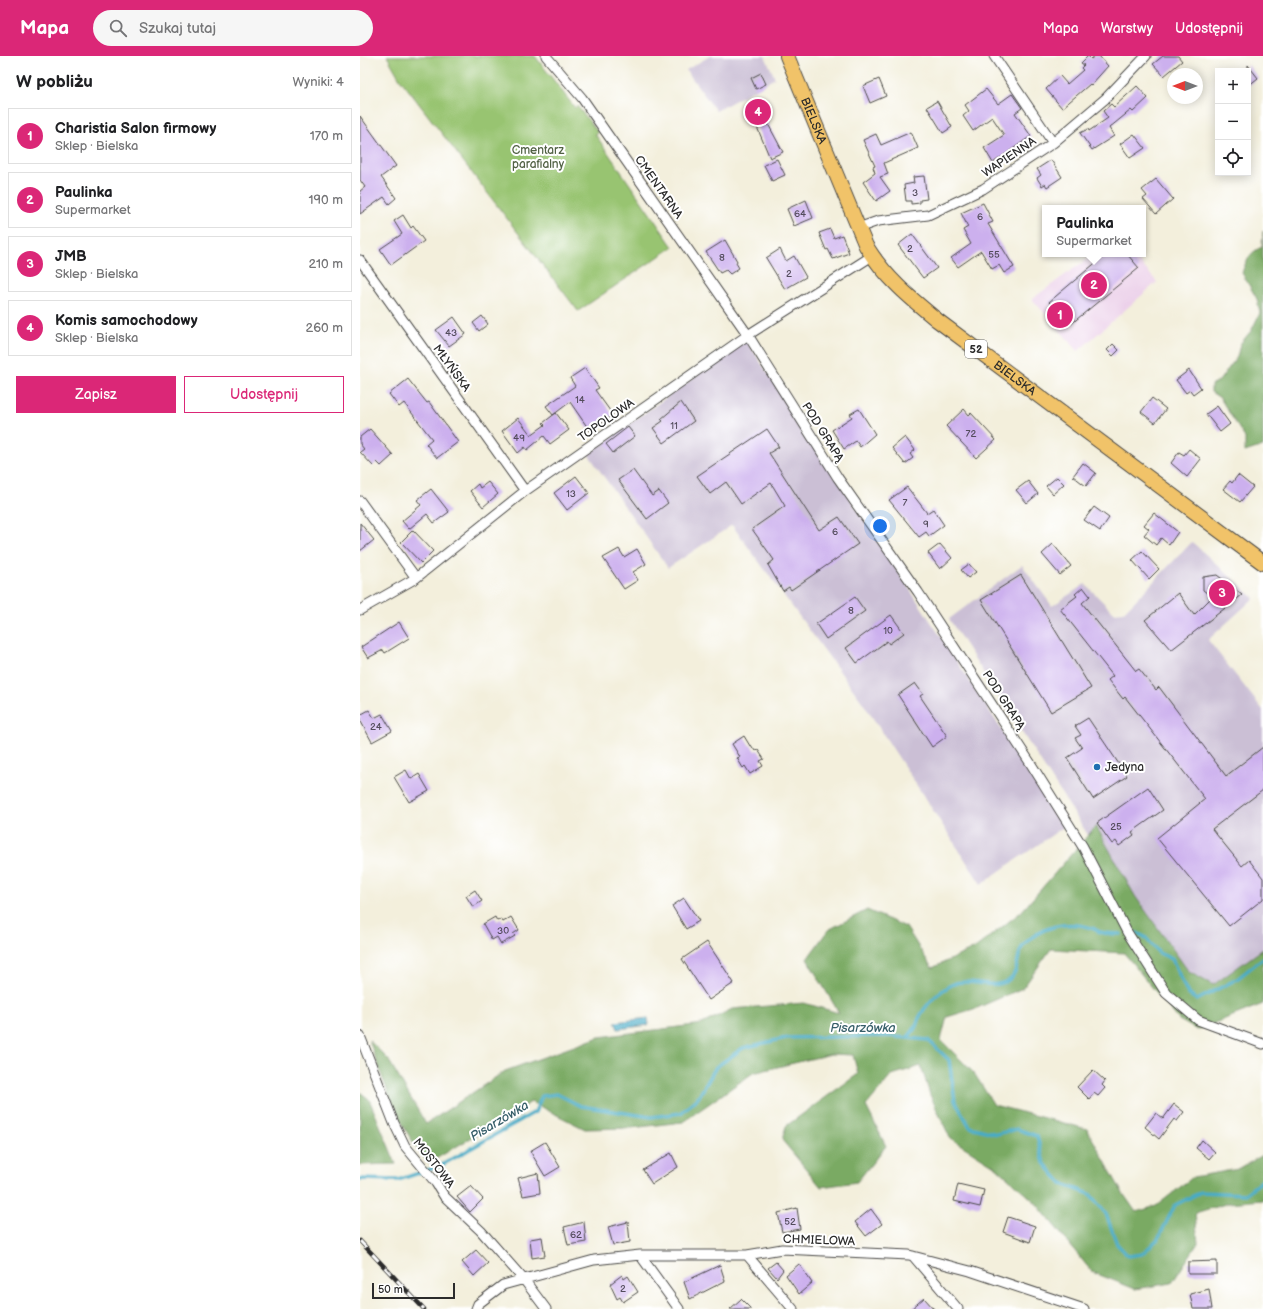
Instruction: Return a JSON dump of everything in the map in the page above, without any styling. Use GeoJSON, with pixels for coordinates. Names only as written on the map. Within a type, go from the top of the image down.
{"type":"FeatureCollection","features":[{"type":"Feature","properties":{"kind":"main road","name":"BIELSKA"},"geometry":{"type":"LineString","coordinates":[[787,56],[858,228],[872,256],[901,290],[937,320],[1263,563]]}},
{"type":"Feature","properties":{"kind":"street","name":"CMENTARNA"},"geometry":{"type":"LineString","coordinates":[[546,56],[582,98],[748,335]]}},
{"type":"Feature","properties":{"kind":"street"},"geometry":{"type":"LineString","coordinates":[[994,56],[1053,143]]}},
{"type":"Feature","properties":{"kind":"street","name":"WAPIENNA"},"geometry":{"type":"LineString","coordinates":[[858,228],[878,221],[928,215],[983,189],[1053,143],[1106,99],[1146,56]]}},
{"type":"Feature","properties":{"kind":"street","name":"TOPOLOWA"},"geometry":{"type":"LineString","coordinates":[[360,610],[416,578],[525,491],[748,335],[872,256]]}},
{"type":"Feature","properties":{"kind":"street","name":"MŁYŃSKA"},"geometry":{"type":"LineString","coordinates":[[360,260],[525,491]]}},
{"type":"Feature","properties":{"kind":"street","name":"POD GRAPĄ"},"geometry":{"type":"LineString","coordinates":[[748,335],[838,478],[918,592],[1031,764],[1083,847],[1127,932],[1166,993],[1198,1020],[1263,1044]]}},
{"type":"Feature","properties":{"kind":"street"},"geometry":{"type":"LineString","coordinates":[[360,501],[416,578]]}},
{"type":"Feature","properties":{"kind":"street","name":"MOSTOWA"},"geometry":{"type":"LineString","coordinates":[[360,1036],[394,1123],[405,1146],[436,1183],[444,1196],[481,1231],[525,1281],[546,1309]]}},
{"type":"Feature","properties":{"kind":"street","name":"CHMIELOWA"},"geometry":{"type":"LineString","coordinates":[[476,1309],[478,1304],[503,1285],[525,1281],[594,1260],[640,1255],[747,1255],[782,1249],[913,1256],[970,1271],[1084,1309]]}},
{"type":"Feature","properties":{"kind":"street"},"geometry":{"type":"LineString","coordinates":[[640,1255],[679,1309]]}},
{"type":"Feature","properties":{"kind":"street"},"geometry":{"type":"LineString","coordinates":[[747,1255],[792,1309]]}},
{"type":"Feature","properties":{"kind":"street"},"geometry":{"type":"LineString","coordinates":[[913,1256],[958,1309]]}},
{"type":"Feature","properties":{"kind":"shaded area"},"geometry":{"type":"Polygon","coordinates":[[[710,56],[765,56],[775,78],[716,111],[686,70],[710,56]]]}},
{"type":"Feature","properties":{"kind":"shaded area"},"geometry":{"type":"Polygon","coordinates":[[[1090,257],[1135,257],[1157,282],[1078,351],[1032,299],[1090,257]]]}},
{"type":"Feature","properties":{"kind":"shaded area"},"geometry":{"type":"Polygon","coordinates":[[[746,340],[1065,826],[981,884],[863,703],[732,525],[668,568],[588,454],[746,340]]]}},
{"type":"Feature","properties":{"kind":"shaded area"},"geometry":{"type":"Polygon","coordinates":[[[1192,542],[1254,598],[1208,640],[1263,710],[1263,949],[1213,985],[1189,972],[1135,896],[1096,826],[1088,835],[949,619],[1022,565],[1052,606],[1085,584],[1114,613],[1124,612],[1192,542]]]}},
{"type":"Feature","properties":{"kind":"green space","name":"Cmentarz parafialny"},"geometry":{"type":"Polygon","coordinates":[[[387,56],[535,56],[575,108],[577,106],[598,132],[595,134],[673,247],[578,311],[400,79],[387,56]]]}},
{"type":"Feature","properties":{"kind":"green space"},"geometry":{"type":"Polygon","coordinates":[[[1263,231],[1263,446],[1245,452],[1245,438],[1220,398],[1211,392],[1211,385],[1219,381],[1237,357],[1240,344],[1251,331],[1260,313],[1257,299],[1242,273],[1249,257],[1254,251],[1262,247],[1263,231]]]}},
{"type":"Feature","properties":{"kind":"green space"},"geometry":{"type":"Polygon","coordinates":[[[1096,826],[1135,896],[1189,972],[1213,985],[1263,949],[1263,1004],[1197,1030],[1179,1020],[1124,953],[1051,949],[1023,988],[977,1008],[947,1017],[941,1040],[974,1073],[994,1105],[1087,1129],[1122,1192],[1136,1212],[1156,1206],[1193,1177],[1238,1169],[1263,1155],[1263,1200],[1229,1203],[1195,1213],[1198,1243],[1172,1283],[1135,1289],[1092,1272],[1035,1202],[996,1167],[950,1138],[930,1095],[921,1066],[892,1075],[866,1106],[886,1146],[857,1182],[821,1187],[782,1140],[786,1126],[858,1074],[853,1055],[831,1054],[753,1073],[683,1122],[631,1128],[585,1129],[531,1102],[429,1163],[409,1136],[393,1105],[369,1040],[388,1059],[426,1124],[505,1071],[599,1037],[702,1024],[732,1009],[804,1003],[839,1013],[807,959],[828,930],[867,910],[906,927],[932,968],[975,948],[1021,912],[1096,826]]]}},
{"type":"Feature","properties":{"kind":"green space"},"geometry":{"type":"Polygon","coordinates":[[[360,1092],[369,1099],[396,1164],[360,1165],[360,1092]]]}},
{"type":"Feature","properties":{"kind":"water"},"geometry":{"type":"Polygon","coordinates":[[[648,1018],[649,1025],[618,1029],[615,1022],[648,1018]]]}},
{"type":"Feature","properties":{"kind":"building"},"geometry":{"type":"Polygon","coordinates":[[[1088,56],[1091,59],[1095,56],[1099,56],[1108,66],[1091,85],[1090,84],[1062,108],[1046,89],[1060,76],[1067,84],[1083,70],[1081,68],[1084,65],[1081,63],[1088,56]]]}},
{"type":"Feature","properties":{"kind":"building"},"geometry":{"type":"Polygon","coordinates":[[[1163,56],[1178,56],[1182,61],[1174,68],[1167,68],[1167,74],[1164,76],[1153,64],[1163,56]]]}},
{"type":"Feature","properties":{"kind":"building"},"geometry":{"type":"Polygon","coordinates":[[[1251,69],[1258,78],[1251,84],[1251,69]]]}},
{"type":"Feature","properties":{"kind":"building"},"geometry":{"type":"Polygon","coordinates":[[[761,73],[766,84],[756,89],[751,78],[761,73]]]}},
{"type":"Feature","properties":{"kind":"building"},"geometry":{"type":"Polygon","coordinates":[[[879,79],[886,96],[870,103],[863,86],[879,79]]]}},
{"type":"Feature","properties":{"kind":"building"},"geometry":{"type":"Polygon","coordinates":[[[1137,86],[1148,98],[1133,112],[1131,110],[1109,128],[1114,136],[1092,150],[1080,133],[1088,129],[1089,131],[1108,118],[1103,111],[1111,104],[1114,107],[1137,86]]]}},
{"type":"Feature","properties":{"kind":"building"},"geometry":{"type":"Polygon","coordinates":[[[986,89],[998,104],[1012,94],[1022,108],[1015,113],[1031,136],[993,163],[984,148],[1004,135],[992,117],[973,131],[963,116],[969,111],[965,105],[986,89]]]}},
{"type":"Feature","properties":{"kind":"building"},"geometry":{"type":"Polygon","coordinates":[[[937,101],[952,127],[943,133],[927,107],[937,101]]]}},
{"type":"Feature","properties":{"kind":"building"},"geometry":{"type":"Polygon","coordinates":[[[360,116],[396,166],[381,177],[396,198],[389,204],[384,197],[360,214],[360,191],[365,187],[360,180],[360,116]]]}},
{"type":"Feature","properties":{"kind":"building"},"geometry":{"type":"Polygon","coordinates":[[[767,122],[783,152],[770,158],[757,127],[767,122]]]}},
{"type":"Feature","properties":{"kind":"building"},"geometry":{"type":"Polygon","coordinates":[[[911,132],[918,148],[884,163],[888,174],[880,177],[890,191],[876,201],[863,182],[875,173],[873,167],[875,166],[863,140],[876,134],[881,145],[911,132]]]}},
{"type":"Feature","properties":{"kind":"building"},"geometry":{"type":"Polygon","coordinates":[[[1134,134],[1145,148],[1130,158],[1120,144],[1134,134]]]}},
{"type":"Feature","properties":{"kind":"building"},"geometry":{"type":"Polygon","coordinates":[[[777,159],[785,175],[772,181],[764,165],[777,159]]]}},
{"type":"Feature","properties":{"kind":"building"},"geometry":{"type":"Polygon","coordinates":[[[1051,160],[1062,177],[1047,187],[1045,184],[1042,186],[1037,178],[1041,175],[1037,169],[1051,160]]]}},
{"type":"Feature","properties":{"kind":"building"},"geometry":{"type":"Polygon","coordinates":[[[924,176],[927,199],[920,200],[920,203],[911,204],[911,201],[906,201],[904,185],[914,183],[913,177],[924,176]]]}},
{"type":"Feature","properties":{"kind":"building"},"geometry":{"type":"Polygon","coordinates":[[[1156,179],[1173,199],[1156,214],[1143,199],[1147,196],[1142,190],[1156,179]]]}},
{"type":"Feature","properties":{"kind":"building"},"geometry":{"type":"Polygon","coordinates":[[[806,200],[813,218],[794,226],[787,209],[806,200]]]}},
{"type":"Feature","properties":{"kind":"building"},"geometry":{"type":"Polygon","coordinates":[[[983,203],[993,222],[988,224],[1014,267],[1004,273],[999,265],[992,269],[981,251],[958,267],[951,258],[971,244],[963,230],[968,227],[961,213],[983,203]]]}},
{"type":"Feature","properties":{"kind":"building"},"geometry":{"type":"Polygon","coordinates":[[[403,215],[411,228],[413,226],[424,241],[391,265],[380,249],[402,234],[394,221],[403,215]]]}},
{"type":"Feature","properties":{"kind":"building"},"geometry":{"type":"Polygon","coordinates":[[[830,229],[834,238],[842,235],[849,253],[833,259],[828,249],[826,250],[819,233],[830,229]]]}},
{"type":"Feature","properties":{"kind":"building"},"geometry":{"type":"Polygon","coordinates":[[[912,234],[937,268],[923,278],[898,245],[912,234]]]}},
{"type":"Feature","properties":{"kind":"building"},"geometry":{"type":"Polygon","coordinates":[[[725,240],[737,261],[736,263],[739,268],[730,274],[726,270],[720,273],[706,252],[725,240]]]}},
{"type":"Feature","properties":{"kind":"building"},"geometry":{"type":"Polygon","coordinates":[[[780,249],[786,261],[794,256],[806,277],[785,289],[766,258],[780,249]]]}},
{"type":"Feature","properties":{"kind":"building"},"geometry":{"type":"Polygon","coordinates":[[[1102,257],[1130,257],[1139,268],[1071,324],[1069,321],[1065,324],[1052,309],[1054,308],[1049,302],[1102,257]]]}},
{"type":"Feature","properties":{"kind":"building"},"geometry":{"type":"Polygon","coordinates":[[[482,316],[488,324],[479,331],[473,323],[482,316]]]}},
{"type":"Feature","properties":{"kind":"building"},"geometry":{"type":"Polygon","coordinates":[[[454,317],[466,334],[449,346],[436,330],[454,317]]]}},
{"type":"Feature","properties":{"kind":"building"},"geometry":{"type":"Polygon","coordinates":[[[1113,344],[1119,350],[1113,356],[1107,350],[1113,344]]]}},
{"type":"Feature","properties":{"kind":"building"},"geometry":{"type":"Polygon","coordinates":[[[585,368],[599,388],[595,390],[613,415],[590,431],[570,402],[553,415],[546,406],[575,386],[570,378],[585,368]]]}},
{"type":"Feature","properties":{"kind":"building"},"geometry":{"type":"Polygon","coordinates":[[[1189,370],[1201,388],[1193,394],[1190,390],[1186,393],[1176,380],[1189,370]]]}},
{"type":"Feature","properties":{"kind":"building"},"geometry":{"type":"Polygon","coordinates":[[[408,379],[427,403],[429,402],[458,442],[437,458],[426,444],[432,439],[404,403],[399,407],[389,394],[408,379]]]}},
{"type":"Feature","properties":{"kind":"building"},"geometry":{"type":"Polygon","coordinates":[[[1152,398],[1166,409],[1155,423],[1141,412],[1152,398]]]}},
{"type":"Feature","properties":{"kind":"building"},"geometry":{"type":"Polygon","coordinates":[[[681,402],[694,421],[664,443],[653,428],[663,421],[661,419],[681,402]]]}},
{"type":"Feature","properties":{"kind":"building"},"geometry":{"type":"Polygon","coordinates":[[[1217,406],[1230,424],[1220,432],[1206,414],[1217,406]]]}},
{"type":"Feature","properties":{"kind":"building"},"geometry":{"type":"Polygon","coordinates":[[[859,409],[875,434],[860,447],[856,441],[844,449],[832,430],[852,417],[850,414],[859,409]]]}},
{"type":"Feature","properties":{"kind":"building"},"geometry":{"type":"Polygon","coordinates":[[[964,409],[969,415],[971,413],[996,440],[976,458],[946,426],[964,409]]]}},
{"type":"Feature","properties":{"kind":"building"},"geometry":{"type":"Polygon","coordinates":[[[556,413],[569,430],[550,444],[544,436],[527,450],[525,447],[518,453],[502,431],[518,418],[531,435],[545,425],[543,423],[556,413]]]}},
{"type":"Feature","properties":{"kind":"building"},"geometry":{"type":"Polygon","coordinates":[[[628,427],[635,436],[613,453],[606,444],[628,427]]]}},
{"type":"Feature","properties":{"kind":"building"},"geometry":{"type":"Polygon","coordinates":[[[370,429],[393,455],[381,466],[377,462],[373,466],[360,452],[364,449],[360,444],[360,437],[370,429]]]}},
{"type":"Feature","properties":{"kind":"building"},"geometry":{"type":"Polygon","coordinates":[[[767,429],[779,447],[769,453],[819,530],[839,517],[858,544],[791,590],[789,587],[783,591],[768,565],[774,560],[752,529],[785,506],[771,483],[741,504],[726,482],[710,494],[697,476],[767,429]]]}},
{"type":"Feature","properties":{"kind":"building"},"geometry":{"type":"Polygon","coordinates":[[[905,437],[915,450],[910,454],[913,458],[905,464],[892,448],[905,437]]]}},
{"type":"Feature","properties":{"kind":"building"},"geometry":{"type":"Polygon","coordinates":[[[1189,449],[1201,459],[1187,477],[1171,463],[1179,452],[1184,455],[1189,449]]]}},
{"type":"Feature","properties":{"kind":"building"},"geometry":{"type":"Polygon","coordinates":[[[1083,463],[1096,473],[1086,486],[1073,476],[1083,463]]]}},
{"type":"Feature","properties":{"kind":"building"},"geometry":{"type":"Polygon","coordinates":[[[633,470],[652,496],[659,491],[668,503],[647,519],[618,480],[633,470]]]}},
{"type":"Feature","properties":{"kind":"building"},"geometry":{"type":"Polygon","coordinates":[[[1238,475],[1253,487],[1240,502],[1223,489],[1230,481],[1232,483],[1238,475]]]}},
{"type":"Feature","properties":{"kind":"building"},"geometry":{"type":"Polygon","coordinates":[[[576,476],[589,493],[567,510],[554,493],[576,476]]]}},
{"type":"Feature","properties":{"kind":"building"},"geometry":{"type":"Polygon","coordinates":[[[1057,477],[1064,484],[1053,494],[1046,486],[1057,477]]]}},
{"type":"Feature","properties":{"kind":"building"},"geometry":{"type":"Polygon","coordinates":[[[1028,481],[1038,494],[1027,503],[1016,490],[1028,481]]]}},
{"type":"Feature","properties":{"kind":"building"},"geometry":{"type":"Polygon","coordinates":[[[488,482],[498,494],[483,507],[470,491],[478,484],[480,488],[488,482]]]}},
{"type":"Feature","properties":{"kind":"building"},"geometry":{"type":"Polygon","coordinates":[[[907,487],[927,513],[933,509],[944,525],[929,536],[926,532],[919,537],[889,500],[907,487]]]}},
{"type":"Feature","properties":{"kind":"building"},"geometry":{"type":"Polygon","coordinates":[[[431,489],[449,512],[434,523],[427,514],[409,529],[402,521],[421,505],[417,500],[431,489]]]}},
{"type":"Feature","properties":{"kind":"building"},"geometry":{"type":"Polygon","coordinates":[[[1094,507],[1109,518],[1100,531],[1084,520],[1094,507]]]}},
{"type":"Feature","properties":{"kind":"building"},"geometry":{"type":"Polygon","coordinates":[[[1154,513],[1178,532],[1169,545],[1161,538],[1156,545],[1144,535],[1149,529],[1144,525],[1154,513]]]}},
{"type":"Feature","properties":{"kind":"building"},"geometry":{"type":"Polygon","coordinates":[[[360,523],[374,540],[360,551],[360,523]]]}},
{"type":"Feature","properties":{"kind":"building"},"geometry":{"type":"Polygon","coordinates":[[[413,530],[433,551],[421,563],[401,542],[413,530]]]}},
{"type":"Feature","properties":{"kind":"building"},"geometry":{"type":"Polygon","coordinates":[[[940,544],[952,558],[940,569],[928,553],[940,544]]]}},
{"type":"Feature","properties":{"kind":"building"},"geometry":{"type":"Polygon","coordinates":[[[1053,544],[1071,566],[1060,575],[1042,554],[1053,544]]]}},
{"type":"Feature","properties":{"kind":"building"},"geometry":{"type":"Polygon","coordinates":[[[619,549],[624,557],[637,549],[646,564],[633,572],[638,580],[624,589],[603,558],[619,549]]]}},
{"type":"Feature","properties":{"kind":"building"},"geometry":{"type":"Polygon","coordinates":[[[1142,551],[1159,569],[1149,579],[1132,560],[1142,551]]]}},
{"type":"Feature","properties":{"kind":"building"},"geometry":{"type":"Polygon","coordinates":[[[969,564],[976,572],[968,578],[961,570],[969,564]]]}},
{"type":"Feature","properties":{"kind":"building"},"geometry":{"type":"Polygon","coordinates":[[[1021,575],[1091,688],[1051,712],[981,600],[1021,575]]]}},
{"type":"Feature","properties":{"kind":"building"},"geometry":{"type":"Polygon","coordinates":[[[1217,575],[1242,595],[1171,650],[1145,620],[1178,593],[1194,615],[1212,597],[1203,590],[1203,577],[1217,575]]]}},
{"type":"Feature","properties":{"kind":"building"},"geometry":{"type":"Polygon","coordinates":[[[1083,587],[1090,596],[1082,603],[1136,671],[1139,669],[1156,690],[1159,687],[1226,776],[1263,747],[1263,790],[1212,829],[1242,866],[1249,860],[1263,878],[1263,899],[1229,926],[1157,838],[1205,799],[1125,697],[1123,699],[1108,680],[1113,676],[1060,609],[1077,596],[1075,594],[1083,587]]]}},
{"type":"Feature","properties":{"kind":"building"},"geometry":{"type":"Polygon","coordinates":[[[855,597],[865,611],[826,639],[816,624],[855,597]]]}},
{"type":"Feature","properties":{"kind":"building"},"geometry":{"type":"Polygon","coordinates":[[[891,615],[904,633],[889,644],[887,641],[857,663],[846,648],[891,615]]]}},
{"type":"Feature","properties":{"kind":"building"},"geometry":{"type":"Polygon","coordinates":[[[399,622],[409,638],[385,653],[383,650],[368,658],[361,647],[399,622]]]}},
{"type":"Feature","properties":{"kind":"building"},"geometry":{"type":"Polygon","coordinates":[[[915,683],[923,694],[920,696],[947,736],[932,747],[898,695],[915,683]]]}},
{"type":"Feature","properties":{"kind":"building"},"geometry":{"type":"Polygon","coordinates":[[[369,710],[374,718],[382,714],[392,731],[372,742],[360,720],[360,715],[369,710]]]}},
{"type":"Feature","properties":{"kind":"building","name":"Jedyna"},"geometry":{"type":"Polygon","coordinates":[[[1088,718],[1127,776],[1093,799],[1067,758],[1082,748],[1075,738],[1081,735],[1075,726],[1088,718]]]}},
{"type":"Feature","properties":{"kind":"building"},"geometry":{"type":"Polygon","coordinates":[[[744,736],[750,746],[751,745],[755,751],[758,750],[764,759],[760,761],[763,766],[750,774],[745,766],[743,768],[737,758],[740,757],[732,744],[744,736]]]}},
{"type":"Feature","properties":{"kind":"building"},"geometry":{"type":"Polygon","coordinates":[[[406,770],[411,779],[419,774],[429,791],[409,802],[394,777],[406,770]]]}},
{"type":"Feature","properties":{"kind":"building"},"geometry":{"type":"Polygon","coordinates":[[[1148,787],[1163,810],[1132,832],[1134,835],[1119,846],[1116,841],[1112,844],[1097,823],[1148,787]]]}},
{"type":"Feature","properties":{"kind":"building"},"geometry":{"type":"Polygon","coordinates":[[[475,890],[482,901],[473,907],[466,896],[475,890]]]}},
{"type":"Feature","properties":{"kind":"building"},"geometry":{"type":"Polygon","coordinates":[[[684,898],[699,921],[686,929],[672,906],[684,898]]]}},
{"type":"Feature","properties":{"kind":"building"},"geometry":{"type":"Polygon","coordinates":[[[495,917],[497,921],[501,919],[503,922],[511,917],[519,930],[513,934],[515,936],[501,944],[497,937],[492,940],[483,924],[495,917]]]}},
{"type":"Feature","properties":{"kind":"building"},"geometry":{"type":"Polygon","coordinates":[[[707,942],[734,983],[709,1000],[682,959],[707,942]]]}},
{"type":"Feature","properties":{"kind":"building"},"geometry":{"type":"Polygon","coordinates":[[[1093,1070],[1105,1081],[1102,1085],[1105,1088],[1098,1096],[1094,1093],[1089,1099],[1077,1087],[1093,1070]]]}},
{"type":"Feature","properties":{"kind":"building"},"geometry":{"type":"Polygon","coordinates":[[[1174,1104],[1184,1112],[1177,1121],[1174,1119],[1159,1139],[1145,1127],[1156,1113],[1163,1119],[1174,1104]]]}},
{"type":"Feature","properties":{"kind":"building"},"geometry":{"type":"Polygon","coordinates":[[[1202,1140],[1215,1152],[1209,1159],[1196,1148],[1202,1140]]]}},
{"type":"Feature","properties":{"kind":"building"},"geometry":{"type":"Polygon","coordinates":[[[545,1142],[560,1167],[545,1176],[530,1151],[545,1142]]]}},
{"type":"Feature","properties":{"kind":"building"},"geometry":{"type":"Polygon","coordinates":[[[671,1153],[678,1167],[652,1184],[643,1170],[671,1153]]]}},
{"type":"Feature","properties":{"kind":"building"},"geometry":{"type":"Polygon","coordinates":[[[538,1173],[540,1193],[523,1196],[518,1178],[538,1173]]]}},
{"type":"Feature","properties":{"kind":"building"},"geometry":{"type":"Polygon","coordinates":[[[958,1184],[984,1190],[980,1207],[954,1201],[958,1184]]]}},
{"type":"Feature","properties":{"kind":"building"},"geometry":{"type":"Polygon","coordinates":[[[471,1186],[483,1199],[470,1212],[457,1197],[471,1186]]]}},
{"type":"Feature","properties":{"kind":"building"},"geometry":{"type":"Polygon","coordinates":[[[797,1208],[800,1229],[782,1232],[778,1213],[797,1208]]]}},
{"type":"Feature","properties":{"kind":"building"},"geometry":{"type":"Polygon","coordinates":[[[871,1209],[882,1224],[866,1236],[855,1222],[871,1209]]]}},
{"type":"Feature","properties":{"kind":"building"},"geometry":{"type":"Polygon","coordinates":[[[1008,1217],[1035,1226],[1030,1242],[1003,1232],[1008,1217]]]}},
{"type":"Feature","properties":{"kind":"building"},"geometry":{"type":"Polygon","coordinates":[[[584,1222],[586,1242],[568,1245],[564,1227],[584,1222]]]}},
{"type":"Feature","properties":{"kind":"building"},"geometry":{"type":"Polygon","coordinates":[[[628,1222],[630,1242],[613,1245],[608,1227],[628,1222]]]}},
{"type":"Feature","properties":{"kind":"building"},"geometry":{"type":"Polygon","coordinates":[[[542,1237],[545,1256],[532,1258],[530,1239],[542,1237]]]}},
{"type":"Feature","properties":{"kind":"building"},"geometry":{"type":"Polygon","coordinates":[[[476,1250],[488,1263],[474,1276],[462,1262],[476,1250]]]}},
{"type":"Feature","properties":{"kind":"building"},"geometry":{"type":"Polygon","coordinates":[[[1217,1261],[1217,1274],[1188,1274],[1188,1262],[1217,1261]]]}},
{"type":"Feature","properties":{"kind":"building"},"geometry":{"type":"Polygon","coordinates":[[[776,1262],[783,1270],[777,1278],[768,1268],[776,1262]]]}},
{"type":"Feature","properties":{"kind":"building"},"geometry":{"type":"Polygon","coordinates":[[[799,1264],[812,1283],[799,1294],[786,1275],[799,1264]]]}},
{"type":"Feature","properties":{"kind":"building"},"geometry":{"type":"Polygon","coordinates":[[[720,1265],[725,1281],[690,1299],[684,1282],[720,1265]]]}},
{"type":"Feature","properties":{"kind":"building"},"geometry":{"type":"Polygon","coordinates":[[[622,1275],[624,1279],[628,1276],[638,1292],[623,1302],[620,1297],[617,1299],[610,1284],[622,1275]]]}},
{"type":"Feature","properties":{"kind":"building"},"geometry":{"type":"Polygon","coordinates":[[[1209,1289],[1212,1309],[1193,1309],[1190,1294],[1209,1289]]]}},
{"type":"Feature","properties":{"kind":"building"},"geometry":{"type":"Polygon","coordinates":[[[924,1298],[934,1309],[911,1309],[924,1298]]]}},
{"type":"Feature","properties":{"kind":"building"},"geometry":{"type":"Polygon","coordinates":[[[741,1299],[751,1309],[730,1309],[741,1299]]]}},
{"type":"Feature","properties":{"kind":"waterway"},"geometry":{"type":"LineString","coordinates":[[907,1038],[914,1030],[921,1014],[929,1003],[944,989],[956,983],[962,982],[995,984],[1007,981],[1016,969],[1019,954],[1023,946],[1030,939],[1046,929],[1054,926],[1073,925],[1092,928],[1102,933],[1121,934]]}},
{"type":"Feature","properties":{"kind":"waterway"},"geometry":{"type":"LineString","coordinates":[[1137,933],[1145,937],[1159,953],[1172,959],[1188,994],[1197,1000],[1237,979],[1263,958]]}},
{"type":"Feature","properties":{"kind":"waterway","name":"Pisarzówka"},"geometry":{"type":"LineString","coordinates":[[360,1179],[398,1180],[440,1166],[535,1112],[542,1096],[557,1094],[581,1106],[651,1117],[681,1113],[698,1098],[716,1067],[743,1048],[786,1038],[887,1036],[928,1040],[949,1060],[955,1101],[970,1127],[997,1134],[1017,1129],[1037,1136],[1044,1163],[1062,1184],[1090,1194],[1106,1214],[1117,1244],[1128,1256],[1142,1254],[1158,1239],[1175,1205],[1201,1192],[1245,1194],[1263,1180]]}},
{"type":"Feature","properties":{"kind":"railway"},"geometry":{"type":"LineString","coordinates":[[360,1241],[424,1309]]}},
{"type":"Feature","properties":{"kind":"place","name":"Komis samochodowy"},"geometry":{"type":"Point","coordinates":[758,112]}},
{"type":"Feature","properties":{"kind":"place","name":"Paulinka"},"geometry":{"type":"Point","coordinates":[1094,285]}},
{"type":"Feature","properties":{"kind":"place","name":"Charistia Salon firmowy"},"geometry":{"type":"Point","coordinates":[1060,315]}},
{"type":"Feature","properties":{"kind":"place","name":"JMB"},"geometry":{"type":"Point","coordinates":[1222,593]}},
{"type":"Feature","properties":{"kind":"place","name":"Jedyna"},"geometry":{"type":"Point","coordinates":[1097,767]}}]}
